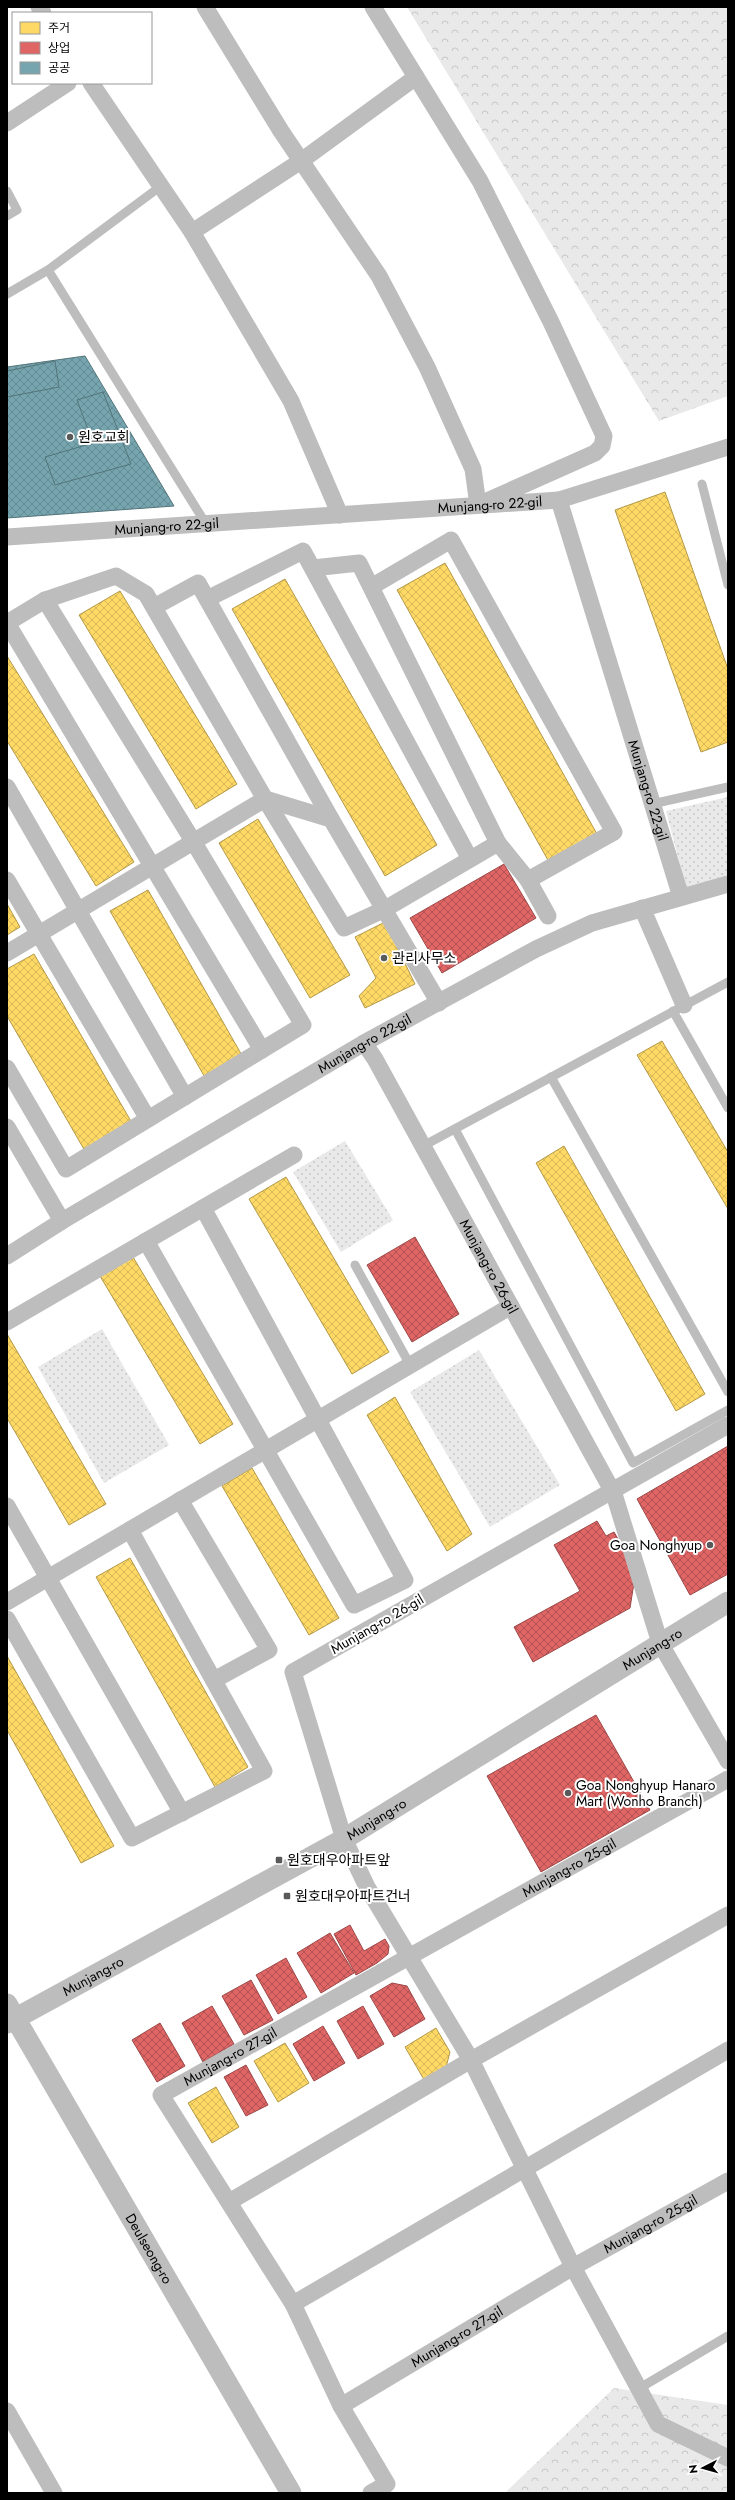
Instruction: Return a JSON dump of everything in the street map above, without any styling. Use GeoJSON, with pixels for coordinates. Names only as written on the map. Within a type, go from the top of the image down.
{"type":"FeatureCollection","features":[{"type":"Feature","properties":{"kind":"street"},"geometry":{"type":"LineString","coordinates":[[205,7],[301,161],[379,276],[427,367],[473,469],[478,505],[596,453],[602,446],[604,436],[551,322],[480,181],[373,7]]}},
{"type":"Feature","properties":{"kind":"street"},"geometry":{"type":"LineString","coordinates":[[192,232],[301,161],[416,77]]}},
{"type":"Feature","properties":{"kind":"street"},"geometry":{"type":"LineString","coordinates":[[7,123],[66,84]]}},
{"type":"Feature","properties":{"kind":"street"},"geometry":{"type":"LineString","coordinates":[[92,84],[192,232],[291,401],[340,515]]}},
{"type":"Feature","properties":{"kind":"street"},"geometry":{"type":"LineString","coordinates":[[559,500],[728,447]]}},
{"type":"Feature","properties":{"kind":"street","name":"Munjang-ro 22-gil"},"geometry":{"type":"LineString","coordinates":[[7,537],[559,500],[681,897]]}},
{"type":"Feature","properties":{"kind":"street"},"geometry":{"type":"LineString","coordinates":[[371,587],[451,540],[614,832],[528,880]]}},
{"type":"Feature","properties":{"kind":"street"},"geometry":{"type":"LineString","coordinates":[[207,599],[303,551],[470,859]]}},
{"type":"Feature","properties":{"kind":"street"},"geometry":{"type":"LineString","coordinates":[[313,568],[359,563],[498,843],[528,880],[548,916]]}},
{"type":"Feature","properties":{"kind":"street"},"geometry":{"type":"LineString","coordinates":[[262,1050],[154,865],[7,623],[45,600],[116,576],[146,594],[265,799],[344,928],[385,909],[498,843]]}},
{"type":"Feature","properties":{"kind":"street"},"geometry":{"type":"LineString","coordinates":[[154,607],[198,583],[331,819],[439,1003]]}},
{"type":"Feature","properties":{"kind":"street"},"geometry":{"type":"LineString","coordinates":[[7,1068],[66,1168],[303,1025],[193,841],[45,600]]}},
{"type":"Feature","properties":{"kind":"street"},"geometry":{"type":"LineString","coordinates":[[7,786],[185,1097]]}},
{"type":"Feature","properties":{"kind":"street"},"geometry":{"type":"LineString","coordinates":[[7,953],[265,799],[331,819]]}},
{"type":"Feature","properties":{"kind":"street"},"geometry":{"type":"LineString","coordinates":[[7,880],[148,1119]]}},
{"type":"Feature","properties":{"kind":"street","name":"Munjang-ro 22-gil"},"geometry":{"type":"LineString","coordinates":[[7,1256],[62,1221],[364,1043],[558,939],[592,923],[728,884]]}},
{"type":"Feature","properties":{"kind":"street"},"geometry":{"type":"LineString","coordinates":[[642,908],[678,1008]]}},
{"type":"Feature","properties":{"kind":"street","name":"Munjang-ro 26-gil"},"geometry":{"type":"LineString","coordinates":[[364,1043],[423,1146],[612,1491],[660,1643]]}},
{"type":"Feature","properties":{"kind":"street"},"geometry":{"type":"LineString","coordinates":[[7,1127],[62,1221]]}},
{"type":"Feature","properties":{"kind":"street"},"geometry":{"type":"LineString","coordinates":[[7,1322],[294,1155]]}},
{"type":"Feature","properties":{"kind":"street"},"geometry":{"type":"LineString","coordinates":[[146,1241],[354,1605],[405,1580],[203,1208]]}},
{"type":"Feature","properties":{"kind":"street"},"geometry":{"type":"LineString","coordinates":[[7,1602],[511,1306]]}},
{"type":"Feature","properties":{"kind":"street"},"geometry":{"type":"LineString","coordinates":[[612,1491],[728,1425]]}},
{"type":"Feature","properties":{"kind":"street","name":"Munjang-ro 26-gil"},"geometry":{"type":"LineString","coordinates":[[344,1839],[293,1672],[612,1491]]}},
{"type":"Feature","properties":{"kind":"street"},"geometry":{"type":"LineString","coordinates":[[180,1500],[269,1650],[214,1680]]}},
{"type":"Feature","properties":{"kind":"street"},"geometry":{"type":"LineString","coordinates":[[7,1506],[182,1813]]}},
{"type":"Feature","properties":{"kind":"street"},"geometry":{"type":"LineString","coordinates":[[7,1619],[132,1838],[264,1770],[130,1530]]}},
{"type":"Feature","properties":{"kind":"street","name":"Munjang-ro"},"geometry":{"type":"LineString","coordinates":[[10,2015],[344,1839],[728,1602]]}},
{"type":"Feature","properties":{"kind":"street"},"geometry":{"type":"LineString","coordinates":[[660,1643],[728,1761]]}},
{"type":"Feature","properties":{"kind":"street","name":"Munjang-ro 25-gil"},"geometry":{"type":"LineString","coordinates":[[411,1957],[728,1779]]}},
{"type":"Feature","properties":{"kind":"street"},"geometry":{"type":"LineString","coordinates":[[344,1839],[367,1887],[411,1957],[471,2060],[526,2168],[573,2267],[658,2424],[728,2458]]}},
{"type":"Feature","properties":{"kind":"street"},"geometry":{"type":"LineString","coordinates":[[229,2202],[471,2060],[728,1915]]}},
{"type":"Feature","properties":{"kind":"street","name":"Munjang-ro 27-gil"},"geometry":{"type":"LineString","coordinates":[[371,2493],[387,2484],[341,2406],[293,2304],[161,2095],[411,1957]]}},
{"type":"Feature","properties":{"kind":"street","name":"Deulseong-ro"},"geometry":{"type":"LineString","coordinates":[[10,2015],[291,2493]]}},
{"type":"Feature","properties":{"kind":"street"},"geometry":{"type":"LineString","coordinates":[[293,2304],[728,2050]]}},
{"type":"Feature","properties":{"kind":"street","name":"Munjang-ro 25-gil"},"geometry":{"type":"LineString","coordinates":[[573,2267],[728,2182]]}},
{"type":"Feature","properties":{"kind":"street","name":"Munjang-ro 27-gil"},"geometry":{"type":"LineString","coordinates":[[341,2406],[573,2267]]}},
{"type":"Feature","properties":{"kind":"street"},"geometry":{"type":"LineString","coordinates":[[7,2411],[54,2493]]}},
{"type":"Feature","properties":{"kind":"lane"},"geometry":{"type":"LineString","coordinates":[[7,294],[48,270],[161,186]]}},
{"type":"Feature","properties":{"kind":"lane"},"geometry":{"type":"LineString","coordinates":[[7,191],[17,210],[7,216]]}},
{"type":"Feature","properties":{"kind":"lane"},"geometry":{"type":"LineString","coordinates":[[48,270],[206,524]]}},
{"type":"Feature","properties":{"kind":"lane"},"geometry":{"type":"LineString","coordinates":[[702,484],[728,585]]}},
{"type":"Feature","properties":{"kind":"lane"},"geometry":{"type":"LineString","coordinates":[[652,804],[728,788]]}},
{"type":"Feature","properties":{"kind":"lane"},"geometry":{"type":"LineString","coordinates":[[423,1146],[728,982]]}},
{"type":"Feature","properties":{"kind":"lane"},"geometry":{"type":"LineString","coordinates":[[678,1008],[728,1108]]}},
{"type":"Feature","properties":{"kind":"lane"},"geometry":{"type":"LineString","coordinates":[[551,1077],[728,1392]]}},
{"type":"Feature","properties":{"kind":"lane"},"geometry":{"type":"LineString","coordinates":[[455,1129],[632,1463],[728,1410]]}},
{"type":"Feature","properties":{"kind":"lane"},"geometry":{"type":"LineString","coordinates":[[356,1265],[410,1365]]}},
{"type":"Feature","properties":{"kind":"lane"},"geometry":{"type":"LineString","coordinates":[[638,2389],[728,2336]]}},
{"type":"Feature","properties":{"kind":"green space"},"geometry":{"type":"Polygon","coordinates":[[[407,7],[728,7],[728,396],[659,421],[407,7]]]}},
{"type":"Feature","properties":{"kind":"green space"},"geometry":{"type":"Polygon","coordinates":[[[728,797],[728,875],[686,888],[666,811],[728,797]]]}},
{"type":"Feature","properties":{"kind":"green space"},"geometry":{"type":"Polygon","coordinates":[[[345,1141],[393,1220],[341,1252],[293,1172],[345,1141]]]}},
{"type":"Feature","properties":{"kind":"green space"},"geometry":{"type":"Polygon","coordinates":[[[102,1329],[169,1445],[104,1483],[38,1367],[102,1329]]]}},
{"type":"Feature","properties":{"kind":"green space"},"geometry":{"type":"Polygon","coordinates":[[[479,1350],[560,1485],[490,1527],[410,1392],[479,1350]]]}},
{"type":"Feature","properties":{"kind":"green space"},"geometry":{"type":"Polygon","coordinates":[[[614,2388],[728,2405],[728,2493],[505,2493],[614,2388]]]}},
{"type":"Feature","properties":{"kind":"building: 주거"},"geometry":{"type":"Polygon","coordinates":[[[665,492],[728,669],[728,742],[701,752],[615,510],[665,492]]]}},
{"type":"Feature","properties":{"kind":"building: 주거"},"geometry":{"type":"Polygon","coordinates":[[[445,563],[597,834],[549,862],[397,590],[445,563]]]}},
{"type":"Feature","properties":{"kind":"building: 주거"},"geometry":{"type":"Polygon","coordinates":[[[285,579],[437,845],[385,876],[232,609],[285,579]]]}},
{"type":"Feature","properties":{"kind":"building: 주거"},"geometry":{"type":"Polygon","coordinates":[[[120,591],[237,784],[196,809],[79,615],[120,591]]]}},
{"type":"Feature","properties":{"kind":"building: 주거"},"geometry":{"type":"Polygon","coordinates":[[[7,656],[134,862],[96,886],[7,741],[7,656]]]}},
{"type":"Feature","properties":{"kind":"building: 주거"},"geometry":{"type":"Polygon","coordinates":[[[258,819],[350,975],[310,998],[219,843],[258,819]]]}},
{"type":"Feature","properties":{"kind":"building: 주거"},"geometry":{"type":"Polygon","coordinates":[[[148,890],[244,1059],[207,1081],[110,911],[148,890]]]}},
{"type":"Feature","properties":{"kind":"building: 주거"},"geometry":{"type":"Polygon","coordinates":[[[7,904],[20,927],[7,935],[7,904]]]}},
{"type":"Feature","properties":{"kind":"building: 주거","name":"관리사무소"},"geometry":{"type":"Polygon","coordinates":[[[385,922],[415,984],[365,1008],[359,996],[376,978],[355,937],[385,922]]]}},
{"type":"Feature","properties":{"kind":"building: 주거"},"geometry":{"type":"Polygon","coordinates":[[[34,954],[132,1123],[85,1151],[7,1016],[7,969],[34,954]]]}},
{"type":"Feature","properties":{"kind":"building: 주거"},"geometry":{"type":"Polygon","coordinates":[[[662,1041],[728,1152],[728,1209],[637,1055],[662,1041]]]}},
{"type":"Feature","properties":{"kind":"building: 주거"},"geometry":{"type":"Polygon","coordinates":[[[564,1146],[705,1394],[676,1411],[536,1163],[564,1146]]]}},
{"type":"Feature","properties":{"kind":"building: 주거"},"geometry":{"type":"Polygon","coordinates":[[[286,1177],[389,1352],[352,1374],[249,1199],[286,1177]]]}},
{"type":"Feature","properties":{"kind":"building: 주거"},"geometry":{"type":"Polygon","coordinates":[[[133,1257],[233,1424],[200,1444],[100,1276],[133,1257]]]}},
{"type":"Feature","properties":{"kind":"building: 주거"},"geometry":{"type":"Polygon","coordinates":[[[7,1334],[106,1504],[69,1525],[7,1418],[7,1334]]]}},
{"type":"Feature","properties":{"kind":"building: 주거"},"geometry":{"type":"Polygon","coordinates":[[[395,1397],[472,1534],[447,1551],[367,1415],[395,1397]]]}},
{"type":"Feature","properties":{"kind":"building: 주거"},"geometry":{"type":"Polygon","coordinates":[[[252,1468],[339,1618],[309,1635],[222,1486],[252,1468]]]}},
{"type":"Feature","properties":{"kind":"building: 주거"},"geometry":{"type":"Polygon","coordinates":[[[130,1558],[248,1767],[215,1787],[96,1577],[130,1558]]]}},
{"type":"Feature","properties":{"kind":"building: 주거"},"geometry":{"type":"Polygon","coordinates":[[[7,1656],[114,1846],[81,1863],[7,1730],[7,1656]]]}},
{"type":"Feature","properties":{"kind":"building: 주거"},"geometry":{"type":"Polygon","coordinates":[[[436,2028],[450,2052],[445,2071],[426,2083],[405,2047],[436,2028]]]}},
{"type":"Feature","properties":{"kind":"building: 주거"},"geometry":{"type":"Polygon","coordinates":[[[285,2043],[309,2083],[278,2102],[254,2061],[285,2043]]]}},
{"type":"Feature","properties":{"kind":"building: 주거"},"geometry":{"type":"Polygon","coordinates":[[[216,2087],[239,2127],[212,2143],[188,2103],[216,2087]]]}},
{"type":"Feature","properties":{"kind":"building: 상업"},"geometry":{"type":"Polygon","coordinates":[[[504,864],[536,918],[442,973],[410,918],[504,864]]]}},
{"type":"Feature","properties":{"kind":"building: 상업"},"geometry":{"type":"Polygon","coordinates":[[[415,1237],[459,1314],[412,1342],[367,1265],[415,1237]]]}},
{"type":"Feature","properties":{"kind":"building: 상업"},"geometry":{"type":"Polygon","coordinates":[[[728,1446],[728,1574],[690,1595],[637,1499],[728,1446]]]}},
{"type":"Feature","properties":{"kind":"building: 상업"},"geometry":{"type":"Polygon","coordinates":[[[597,1521],[606,1536],[614,1532],[636,1570],[630,1608],[533,1662],[514,1627],[580,1591],[554,1545],[597,1521]]]}},
{"type":"Feature","properties":{"kind":"building: 상업","name":"Goa Nonghyup Hanaro Mart (Wonho Branch)"},"geometry":{"type":"Polygon","coordinates":[[[596,1715],[650,1810],[541,1872],[487,1776],[596,1715]]]}},
{"type":"Feature","properties":{"kind":"building: 상업"},"geometry":{"type":"Polygon","coordinates":[[[350,1925],[364,1951],[385,1939],[389,1946],[388,1954],[377,1963],[356,1975],[334,1934],[350,1925]]]}},
{"type":"Feature","properties":{"kind":"building: 상업"},"geometry":{"type":"Polygon","coordinates":[[[330,1933],[354,1973],[321,1993],[297,1953],[330,1933]]]}},
{"type":"Feature","properties":{"kind":"building: 상업"},"geometry":{"type":"Polygon","coordinates":[[[286,1958],[307,1997],[278,2014],[256,1975],[286,1958]]]}},
{"type":"Feature","properties":{"kind":"building: 상업"},"geometry":{"type":"Polygon","coordinates":[[[251,1980],[273,2020],[244,2035],[222,1996],[251,1980]]]}},
{"type":"Feature","properties":{"kind":"building: 상업"},"geometry":{"type":"Polygon","coordinates":[[[392,1983],[407,1986],[425,2019],[394,2037],[370,1996],[392,1983]]]}},
{"type":"Feature","properties":{"kind":"building: 상업"},"geometry":{"type":"Polygon","coordinates":[[[212,2006],[234,2044],[203,2062],[182,2023],[212,2006]]]}},
{"type":"Feature","properties":{"kind":"building: 상업"},"geometry":{"type":"Polygon","coordinates":[[[363,2006],[384,2044],[358,2059],[337,2021],[363,2006]]]}},
{"type":"Feature","properties":{"kind":"building: 상업"},"geometry":{"type":"Polygon","coordinates":[[[160,2023],[185,2066],[157,2082],[132,2040],[160,2023]]]}},
{"type":"Feature","properties":{"kind":"building: 상업"},"geometry":{"type":"Polygon","coordinates":[[[323,2026],[345,2063],[314,2081],[293,2044],[323,2026]]]}},
{"type":"Feature","properties":{"kind":"building: 상업"},"geometry":{"type":"Polygon","coordinates":[[[246,2065],[268,2105],[246,2116],[224,2077],[246,2065]]]}},
{"type":"Feature","properties":{"kind":"building: 공공","name":"원호교회"},"geometry":{"type":"Polygon","coordinates":[[[85,356],[174,506],[7,518],[7,367],[85,356]]]}},
{"type":"Feature","properties":{"kind":"building: 공공"},"geometry":{"type":"Polygon","coordinates":[[[55,361],[59,387],[7,397],[7,371],[55,361]]]}},
{"type":"Feature","properties":{"kind":"building: 공공"},"geometry":{"type":"Polygon","coordinates":[[[103,392],[131,464],[55,485],[45,457],[93,443],[77,400],[103,392]]]}},
{"type":"Feature","properties":{"kind":"place","name":"원호교회"},"geometry":{"type":"Point","coordinates":[70,437]}},
{"type":"Feature","properties":{"kind":"place","name":"관리사무소"},"geometry":{"type":"Point","coordinates":[384,958]}},
{"type":"Feature","properties":{"kind":"place","name":"Goa Nonghyup"},"geometry":{"type":"Point","coordinates":[710,1545]}},
{"type":"Feature","properties":{"kind":"place","name":"Goa Nonghyup Hanaro Mart (Wonho Branch)"},"geometry":{"type":"Point","coordinates":[568,1793]}},
{"type":"Feature","properties":{"kind":"place","name":"원호대우아파트앞"},"geometry":{"type":"Point","coordinates":[279,1860]}},
{"type":"Feature","properties":{"kind":"place","name":"원호대우아파트건너"},"geometry":{"type":"Point","coordinates":[287,1896]}}]}
